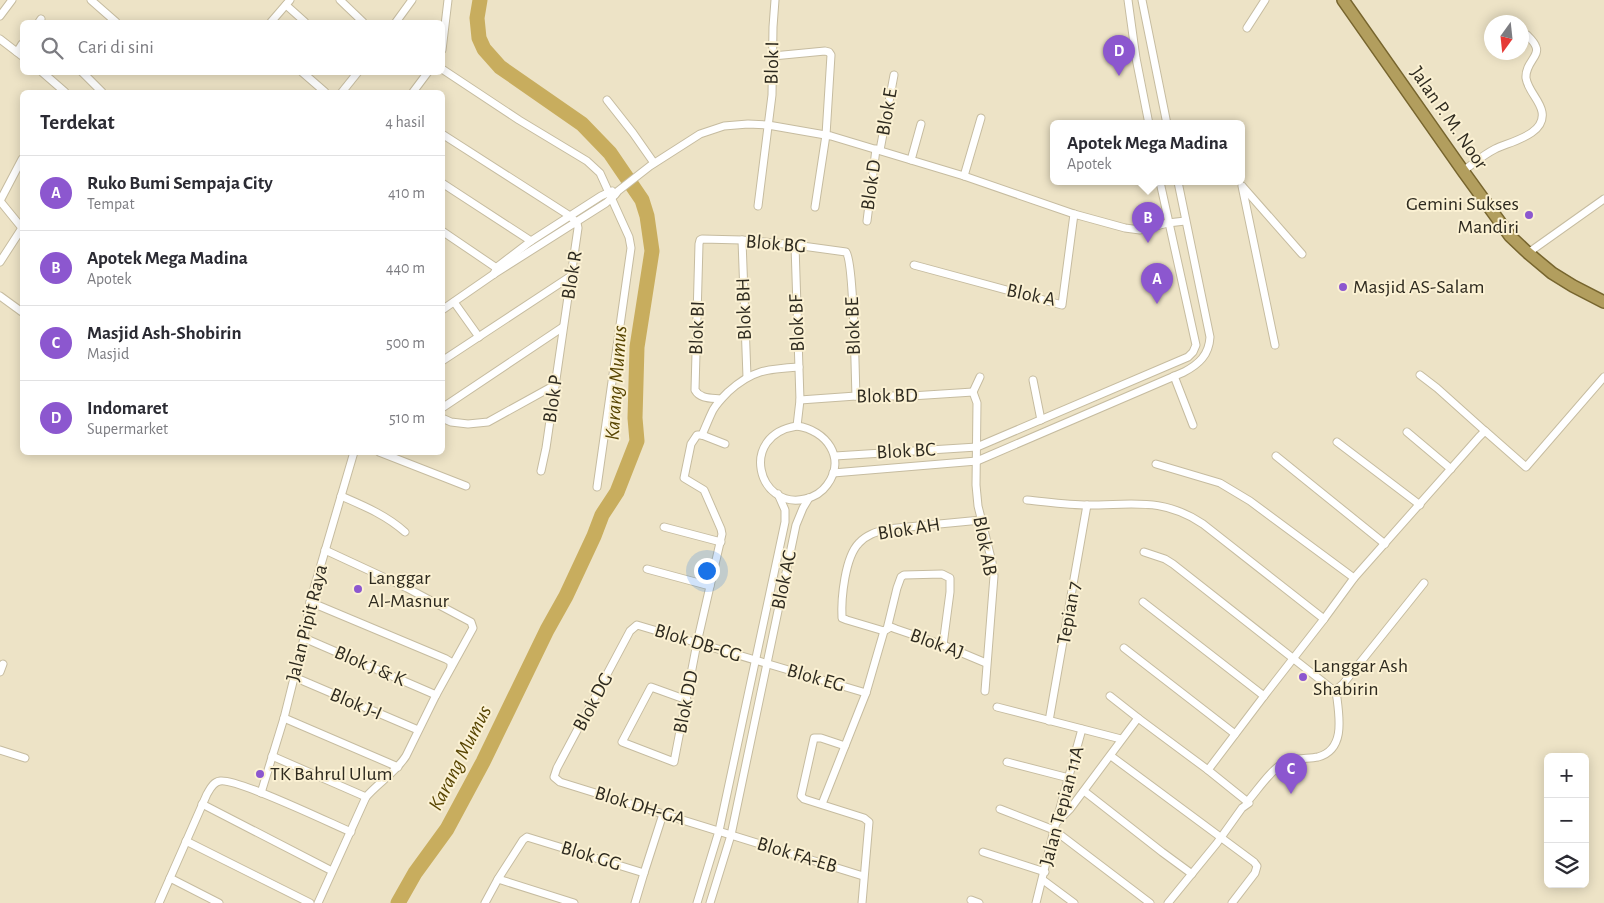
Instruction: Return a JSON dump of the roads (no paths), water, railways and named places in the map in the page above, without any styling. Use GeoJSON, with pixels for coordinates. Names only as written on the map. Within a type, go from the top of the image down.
{"type":"FeatureCollection","features":[{"type":"Feature","properties":{"kind":"highway","name":"Jalan P. M. Noor"},"geometry":{"type":"LineString","coordinates":[[1343,0],[1510,236],[1552,273],[1604,302]]}},
{"type":"Feature","properties":{"kind":"street"},"geometry":{"type":"LineString","coordinates":[[0,16],[12,0]]}},
{"type":"Feature","properties":{"kind":"street"},"geometry":{"type":"LineString","coordinates":[[91,0],[114,20]]}},
{"type":"Feature","properties":{"kind":"street"},"geometry":{"type":"LineString","coordinates":[[397,20],[412,0]]}},
{"type":"Feature","properties":{"kind":"street"},"geometry":{"type":"LineString","coordinates":[[445,25],[448,0]]}},
{"type":"Feature","properties":{"kind":"street","name":"Blok I"},"geometry":{"type":"LineString","coordinates":[[758,206],[772,95],[775,0]]}},
{"type":"Feature","properties":{"kind":"street"},"geometry":{"type":"LineString","coordinates":[[1128,0],[1136,58],[1148,120]]}},
{"type":"Feature","properties":{"kind":"street"},"geometry":{"type":"LineString","coordinates":[[1142,0],[1166,120]]}},
{"type":"Feature","properties":{"kind":"street"},"geometry":{"type":"LineString","coordinates":[[1247,28],[1265,0]]}},
{"type":"Feature","properties":{"kind":"street"},"geometry":{"type":"LineString","coordinates":[[341,1],[361,20]]}},
{"type":"Feature","properties":{"kind":"street"},"geometry":{"type":"LineString","coordinates":[[273,20],[288,2],[303,20]]}},
{"type":"Feature","properties":{"kind":"street"},"geometry":{"type":"LineString","coordinates":[[1463,171],[1496,149],[1534,132],[1541,123],[1543,115],[1541,108],[1528,84],[1526,76],[1526,69],[1537,53],[1536,47],[1529,38]]}},
{"type":"Feature","properties":{"kind":"street"},"geometry":{"type":"LineString","coordinates":[[0,39],[20,54]]}},
{"type":"Feature","properties":{"kind":"street"},"geometry":{"type":"LineString","coordinates":[[773,56],[825,51],[831,55],[826,135],[815,208]]}},
{"type":"Feature","properties":{"kind":"street"},"geometry":{"type":"LineString","coordinates":[[445,71],[519,120],[587,161],[600,173],[629,236],[631,248],[597,487]]}},
{"type":"Feature","properties":{"kind":"street"},"geometry":{"type":"LineString","coordinates":[[45,75],[63,90]]}},
{"type":"Feature","properties":{"kind":"street"},"geometry":{"type":"LineString","coordinates":[[85,75],[100,90]]}},
{"type":"Feature","properties":{"kind":"street"},"geometry":{"type":"LineString","coordinates":[[305,75],[323,90]]}},
{"type":"Feature","properties":{"kind":"street"},"geometry":{"type":"LineString","coordinates":[[344,90],[356,75]]}},
{"type":"Feature","properties":{"kind":"street"},"geometry":{"type":"LineString","coordinates":[[414,90],[424,75]]}},
{"type":"Feature","properties":{"kind":"street","name":"Blok E"},"geometry":{"type":"LineString","coordinates":[[878,149],[894,75]]}},
{"type":"Feature","properties":{"kind":"street"},"geometry":{"type":"LineString","coordinates":[[607,100],[633,133],[652,164]]}},
{"type":"Feature","properties":{"kind":"street"},"geometry":{"type":"LineString","coordinates":[[964,176],[981,118]]}},
{"type":"Feature","properties":{"kind":"street"},"geometry":{"type":"LineString","coordinates":[[911,160],[921,124]]}},
{"type":"Feature","properties":{"kind":"street"},"geometry":{"type":"LineString","coordinates":[[445,308],[497,271],[576,223],[652,164],[700,134],[724,126],[768,125],[826,135],[878,149],[1074,214],[1125,228],[1140,230],[1186,221]]}},
{"type":"Feature","properties":{"kind":"street"},"geometry":{"type":"LineString","coordinates":[[445,136],[570,216],[576,223]]}},
{"type":"Feature","properties":{"kind":"street","name":"Blok D"},"geometry":{"type":"LineString","coordinates":[[867,221],[878,149]]}},
{"type":"Feature","properties":{"kind":"street"},"geometry":{"type":"LineString","coordinates":[[20,163],[0,201],[20,226]]}},
{"type":"Feature","properties":{"kind":"street"},"geometry":{"type":"LineString","coordinates":[[445,185],[531,241]]}},
{"type":"Feature","properties":{"kind":"street","name":"Blok BC"},"geometry":{"type":"LineString","coordinates":[[835,456],[977,447],[1188,357],[1196,345],[1161,185]]}},
{"type":"Feature","properties":{"kind":"street"},"geometry":{"type":"LineString","coordinates":[[833,473],[977,460],[1198,364],[1210,346],[1210,337],[1179,185]]}},
{"type":"Feature","properties":{"kind":"street"},"geometry":{"type":"LineString","coordinates":[[1241,185],[1275,345]]}},
{"type":"Feature","properties":{"kind":"street"},"geometry":{"type":"LineString","coordinates":[[1242,185],[1302,254]]}},
{"type":"Feature","properties":{"kind":"street"},"geometry":{"type":"LineString","coordinates":[[497,271],[531,241],[570,216],[611,195]]}},
{"type":"Feature","properties":{"kind":"street"},"geometry":{"type":"LineString","coordinates":[[1528,252],[1604,199]]}},
{"type":"Feature","properties":{"kind":"street","name":"Blok A"},"geometry":{"type":"LineString","coordinates":[[914,265],[1062,305],[1074,214]]}},
{"type":"Feature","properties":{"kind":"street","name":"Blok R"},"geometry":{"type":"LineString","coordinates":[[563,327],[578,240],[576,223]]}},
{"type":"Feature","properties":{"kind":"street"},"geometry":{"type":"LineString","coordinates":[[0,262],[20,231]]}},
{"type":"Feature","properties":{"kind":"street"},"geometry":{"type":"LineString","coordinates":[[445,233],[497,271]]}},
{"type":"Feature","properties":{"kind":"street","name":"Blok BG"},"geometry":{"type":"LineString","coordinates":[[702,239],[742,240],[795,245],[842,251],[849,256]]}},
{"type":"Feature","properties":{"kind":"street","name":"Blok BI"},"geometry":{"type":"LineString","coordinates":[[702,239],[699,244],[695,390],[697,394],[703,397],[720,400]]}},
{"type":"Feature","properties":{"kind":"street","name":"Blok BH"},"geometry":{"type":"LineString","coordinates":[[742,240],[746,377]]}},
{"type":"Feature","properties":{"kind":"street","name":"Blok BF"},"geometry":{"type":"LineString","coordinates":[[795,245],[800,400],[797,426]]}},
{"type":"Feature","properties":{"kind":"street","name":"Blok BE"},"geometry":{"type":"LineString","coordinates":[[849,256],[852,280],[856,396]]}},
{"type":"Feature","properties":{"kind":"street"},"geometry":{"type":"LineString","coordinates":[[445,359],[571,276]]}},
{"type":"Feature","properties":{"kind":"street"},"geometry":{"type":"LineString","coordinates":[[0,296],[20,311]]}},
{"type":"Feature","properties":{"kind":"street"},"geometry":{"type":"LineString","coordinates":[[454,302],[480,337]]}},
{"type":"Feature","properties":{"kind":"street"},"geometry":{"type":"LineString","coordinates":[[445,406],[563,327]]}},
{"type":"Feature","properties":{"kind":"street","name":"Blok P"},"geometry":{"type":"LineString","coordinates":[[541,472],[563,327]]}},
{"type":"Feature","properties":{"kind":"street"},"geometry":{"type":"LineString","coordinates":[[702,435],[714,408],[720,400],[746,377],[774,368],[799,367]]}},
{"type":"Feature","properties":{"kind":"street"},"geometry":{"type":"LineString","coordinates":[[1174,376],[1193,425]]}},
{"type":"Feature","properties":{"kind":"street"},"geometry":{"type":"LineString","coordinates":[[1420,376],[1438,388],[1526,467],[1604,377]]}},
{"type":"Feature","properties":{"kind":"street"},"geometry":{"type":"LineString","coordinates":[[973,392],[980,377]]}},
{"type":"Feature","properties":{"kind":"street"},"geometry":{"type":"LineString","coordinates":[[1034,380],[1040,420]]}},
{"type":"Feature","properties":{"kind":"street"},"geometry":{"type":"LineString","coordinates":[[445,419],[468,424],[488,422],[555,385]]}},
{"type":"Feature","properties":{"kind":"street","name":"Blok BD"},"geometry":{"type":"LineString","coordinates":[[800,400],[973,392]]}},
{"type":"Feature","properties":{"kind":"street","name":"Blok AB"},"geometry":{"type":"LineString","coordinates":[[973,392],[977,403],[977,492],[980,520],[994,569],[985,691]]}},
{"type":"Feature","properties":{"kind":"street"},"geometry":{"type":"LineString","coordinates":[[797,426],[807,428],[824,438],[835,456],[833,473],[828,484],[820,492],[809,498],[793,500],[778,494],[770,488],[764,479],[761,469],[762,453],[769,439],[777,432],[797,426]]}},
{"type":"Feature","properties":{"kind":"street"},"geometry":{"type":"LineString","coordinates":[[1208,770],[1354,578],[1485,431]]}},
{"type":"Feature","properties":{"kind":"street"},"geometry":{"type":"LineString","coordinates":[[1407,432],[1451,469]]}},
{"type":"Feature","properties":{"kind":"street"},"geometry":{"type":"LineString","coordinates":[[664,526],[721,542],[721,529],[704,490],[684,478],[691,444],[697,435],[702,435],[725,444]]}},
{"type":"Feature","properties":{"kind":"street"},"geometry":{"type":"LineString","coordinates":[[1337,442],[1420,505]]}},
{"type":"Feature","properties":{"kind":"street","name":"Jalan Pipit Raya"},"geometry":{"type":"LineString","coordinates":[[261,793],[284,718],[304,638],[310,602],[353,455]]}},
{"type":"Feature","properties":{"kind":"street"},"geometry":{"type":"LineString","coordinates":[[387,455],[466,486]]}},
{"type":"Feature","properties":{"kind":"street"},"geometry":{"type":"LineString","coordinates":[[1276,456],[1385,544]]}},
{"type":"Feature","properties":{"kind":"street"},"geometry":{"type":"LineString","coordinates":[[1156,464],[1220,483],[1250,501],[1354,578]]}},
{"type":"Feature","properties":{"kind":"street"},"geometry":{"type":"LineString","coordinates":[[697,903],[719,831],[785,522],[785,510],[778,494]]}},
{"type":"Feature","properties":{"kind":"street"},"geometry":{"type":"LineString","coordinates":[[341,496],[394,521],[405,532]]}},
{"type":"Feature","properties":{"kind":"street","name":"Blok AC"},"geometry":{"type":"LineString","coordinates":[[710,903],[731,834],[796,525],[809,498]]}},
{"type":"Feature","properties":{"kind":"street"},"geometry":{"type":"LineString","coordinates":[[1027,500],[1087,505],[1151,504],[1172,508],[1203,524],[1324,619]]}},
{"type":"Feature","properties":{"kind":"street","name":"Tepian 7"},"geometry":{"type":"LineString","coordinates":[[1050,721],[1087,505]]}},
{"type":"Feature","properties":{"kind":"street","name":"Blok AH"},"geometry":{"type":"LineString","coordinates":[[842,618],[845,581],[851,553],[859,542],[873,533],[886,529],[980,520]]}},
{"type":"Feature","properties":{"kind":"street","name":"Blok DD"},"geometry":{"type":"LineString","coordinates":[[687,700],[652,687],[622,742],[674,762],[687,700],[697,643],[721,542]]}},
{"type":"Feature","properties":{"kind":"street"},"geometry":{"type":"LineString","coordinates":[[318,903],[366,797],[406,756],[436,695],[473,628],[472,624],[407,588],[325,550]]}},
{"type":"Feature","properties":{"kind":"street"},"geometry":{"type":"LineString","coordinates":[[1144,552],[1165,559],[1173,564],[1332,689],[1336,690]]}},
{"type":"Feature","properties":{"kind":"street"},"geometry":{"type":"LineString","coordinates":[[647,569],[710,586]]}},
{"type":"Feature","properties":{"kind":"street"},"geometry":{"type":"LineString","coordinates":[[822,804],[866,693],[896,588],[901,577],[942,574],[950,578],[944,645]]}},
{"type":"Feature","properties":{"kind":"street"},"geometry":{"type":"LineString","coordinates":[[1336,690],[1343,684],[1424,583]]}},
{"type":"Feature","properties":{"kind":"street"},"geometry":{"type":"LineString","coordinates":[[310,602],[446,659],[451,662],[451,668]]}},
{"type":"Feature","properties":{"kind":"street"},"geometry":{"type":"LineString","coordinates":[[1143,602],[1264,696]]}},
{"type":"Feature","properties":{"kind":"street","name":"Blok AJ"},"geometry":{"type":"LineString","coordinates":[[842,618],[885,630],[891,627],[986,662]]}},
{"type":"Feature","properties":{"kind":"street","name":"Blok DB-CG"},"geometry":{"type":"LineString","coordinates":[[641,626],[766,664]]}},
{"type":"Feature","properties":{"kind":"street","name":"Blok DG"},"geometry":{"type":"LineString","coordinates":[[560,782],[554,777],[557,768],[630,631],[633,627],[641,626]]}},
{"type":"Feature","properties":{"kind":"street","name":"Blok J & K"},"geometry":{"type":"LineString","coordinates":[[304,638],[436,695]]}},
{"type":"Feature","properties":{"kind":"street"},"geometry":{"type":"LineString","coordinates":[[1124,648],[1235,734]]}},
{"type":"Feature","properties":{"kind":"street"},"geometry":{"type":"LineString","coordinates":[[0,672],[3,664]]}},
{"type":"Feature","properties":{"kind":"street","name":"Blok EG"},"geometry":{"type":"LineString","coordinates":[[766,664],[866,693]]}},
{"type":"Feature","properties":{"kind":"street","name":"Blok J-I"},"geometry":{"type":"LineString","coordinates":[[294,677],[418,730]]}},
{"type":"Feature","properties":{"kind":"street"},"geometry":{"type":"LineString","coordinates":[[1168,903],[1221,838],[1242,808],[1249,803],[1247,802],[1279,766],[1286,762],[1321,756],[1334,746],[1340,731],[1340,713],[1336,690]]}},
{"type":"Feature","properties":{"kind":"street"},"geometry":{"type":"LineString","coordinates":[[1110,696],[1247,802]]}},
{"type":"Feature","properties":{"kind":"street","name":"Jalan Tepian 11A"},"geometry":{"type":"LineString","coordinates":[[997,707],[1082,730],[1036,903]]}},
{"type":"Feature","properties":{"kind":"street"},"geometry":{"type":"LineString","coordinates":[[284,718],[398,766]]}},
{"type":"Feature","properties":{"kind":"street"},"geometry":{"type":"LineString","coordinates":[[1057,822],[1070,809],[1138,718]]}},
{"type":"Feature","properties":{"kind":"street"},"geometry":{"type":"LineString","coordinates":[[1082,730],[1121,739]]}},
{"type":"Feature","properties":{"kind":"street"},"geometry":{"type":"LineString","coordinates":[[845,746],[821,738],[814,738],[801,796],[804,799],[864,818],[869,822],[862,903]]}},
{"type":"Feature","properties":{"kind":"street"},"geometry":{"type":"LineString","coordinates":[[0,750],[25,758]]}},
{"type":"Feature","properties":{"kind":"street"},"geometry":{"type":"LineString","coordinates":[[272,756],[366,797]]}},
{"type":"Feature","properties":{"kind":"street"},"geometry":{"type":"LineString","coordinates":[[1111,756],[1254,862],[1257,866],[1255,873],[1232,903]]}},
{"type":"Feature","properties":{"kind":"street"},"geometry":{"type":"LineString","coordinates":[[1007,762],[1069,778]]}},
{"type":"Feature","properties":{"kind":"street"},"geometry":{"type":"LineString","coordinates":[[159,903],[207,794],[214,784],[220,781],[231,782],[261,793],[351,832]]}},
{"type":"Feature","properties":{"kind":"street","name":"Blok DH-GA"},"geometry":{"type":"LineString","coordinates":[[560,782],[731,834]]}},
{"type":"Feature","properties":{"kind":"street"},"geometry":{"type":"LineString","coordinates":[[1084,791],[1192,874]]}},
{"type":"Feature","properties":{"kind":"street"},"geometry":{"type":"LineString","coordinates":[[202,804],[332,871]]}},
{"type":"Feature","properties":{"kind":"street"},"geometry":{"type":"LineString","coordinates":[[1000,809],[1054,830],[1150,903]]}},
{"type":"Feature","properties":{"kind":"street","name":"Blok GG"},"geometry":{"type":"LineString","coordinates":[[498,879],[523,840],[527,838],[644,872],[663,814]]}},
{"type":"Feature","properties":{"kind":"street","name":"Blok FA-EB"},"geometry":{"type":"LineString","coordinates":[[731,834],[863,876]]}},
{"type":"Feature","properties":{"kind":"street"},"geometry":{"type":"LineString","coordinates":[[186,841],[310,903]]}},
{"type":"Feature","properties":{"kind":"street"},"geometry":{"type":"LineString","coordinates":[[983,852],[1044,876],[1074,903]]}},
{"type":"Feature","properties":{"kind":"street"},"geometry":{"type":"LineString","coordinates":[[635,903],[644,872]]}},
{"type":"Feature","properties":{"kind":"street"},"geometry":{"type":"LineString","coordinates":[[170,878],[219,903]]}},
{"type":"Feature","properties":{"kind":"street"},"geometry":{"type":"LineString","coordinates":[[485,903],[498,879],[574,903]]}},
{"type":"Feature","properties":{"kind":"street"},"geometry":{"type":"LineString","coordinates":[[971,900],[979,903]]}},
{"type":"Feature","properties":{"kind":"waterway","name":"Karang Mumus"},"geometry":{"type":"LineString","coordinates":[[398,903],[415,873],[447,829],[483,762],[547,630],[566,596],[602,515],[617,492],[637,441],[635,418],[637,347],[652,251],[647,216],[642,200],[610,153],[582,124],[500,67],[484,49],[479,38],[477,18],[480,0]]}},
{"type":"Feature","properties":{"kind":"place","name":"Indomaret"},"geometry":{"type":"Point","coordinates":[1119,76]}},
{"type":"Feature","properties":{"kind":"place","name":"Gemini Sukses Mandiri"},"geometry":{"type":"Point","coordinates":[1529,215]}},
{"type":"Feature","properties":{"kind":"place","name":"Apotek Mega Madina"},"geometry":{"type":"Point","coordinates":[1148,243]}},
{"type":"Feature","properties":{"kind":"place","name":"Masjid AS-Salam"},"geometry":{"type":"Point","coordinates":[1343,287]}},
{"type":"Feature","properties":{"kind":"place","name":"Ruko Bumi Sempaja City"},"geometry":{"type":"Point","coordinates":[1157,304]}},
{"type":"Feature","properties":{"kind":"place","name":"Langgar Al-Masnur"},"geometry":{"type":"Point","coordinates":[358,589]}},
{"type":"Feature","properties":{"kind":"place","name":"Langgar Ash Shabirin"},"geometry":{"type":"Point","coordinates":[1303,677]}},
{"type":"Feature","properties":{"kind":"place","name":"TK Bahrul Ulum"},"geometry":{"type":"Point","coordinates":[260,774]}},
{"type":"Feature","properties":{"kind":"place","name":"Masjid Ash-Shobirin"},"geometry":{"type":"Point","coordinates":[1291,794]}}]}
